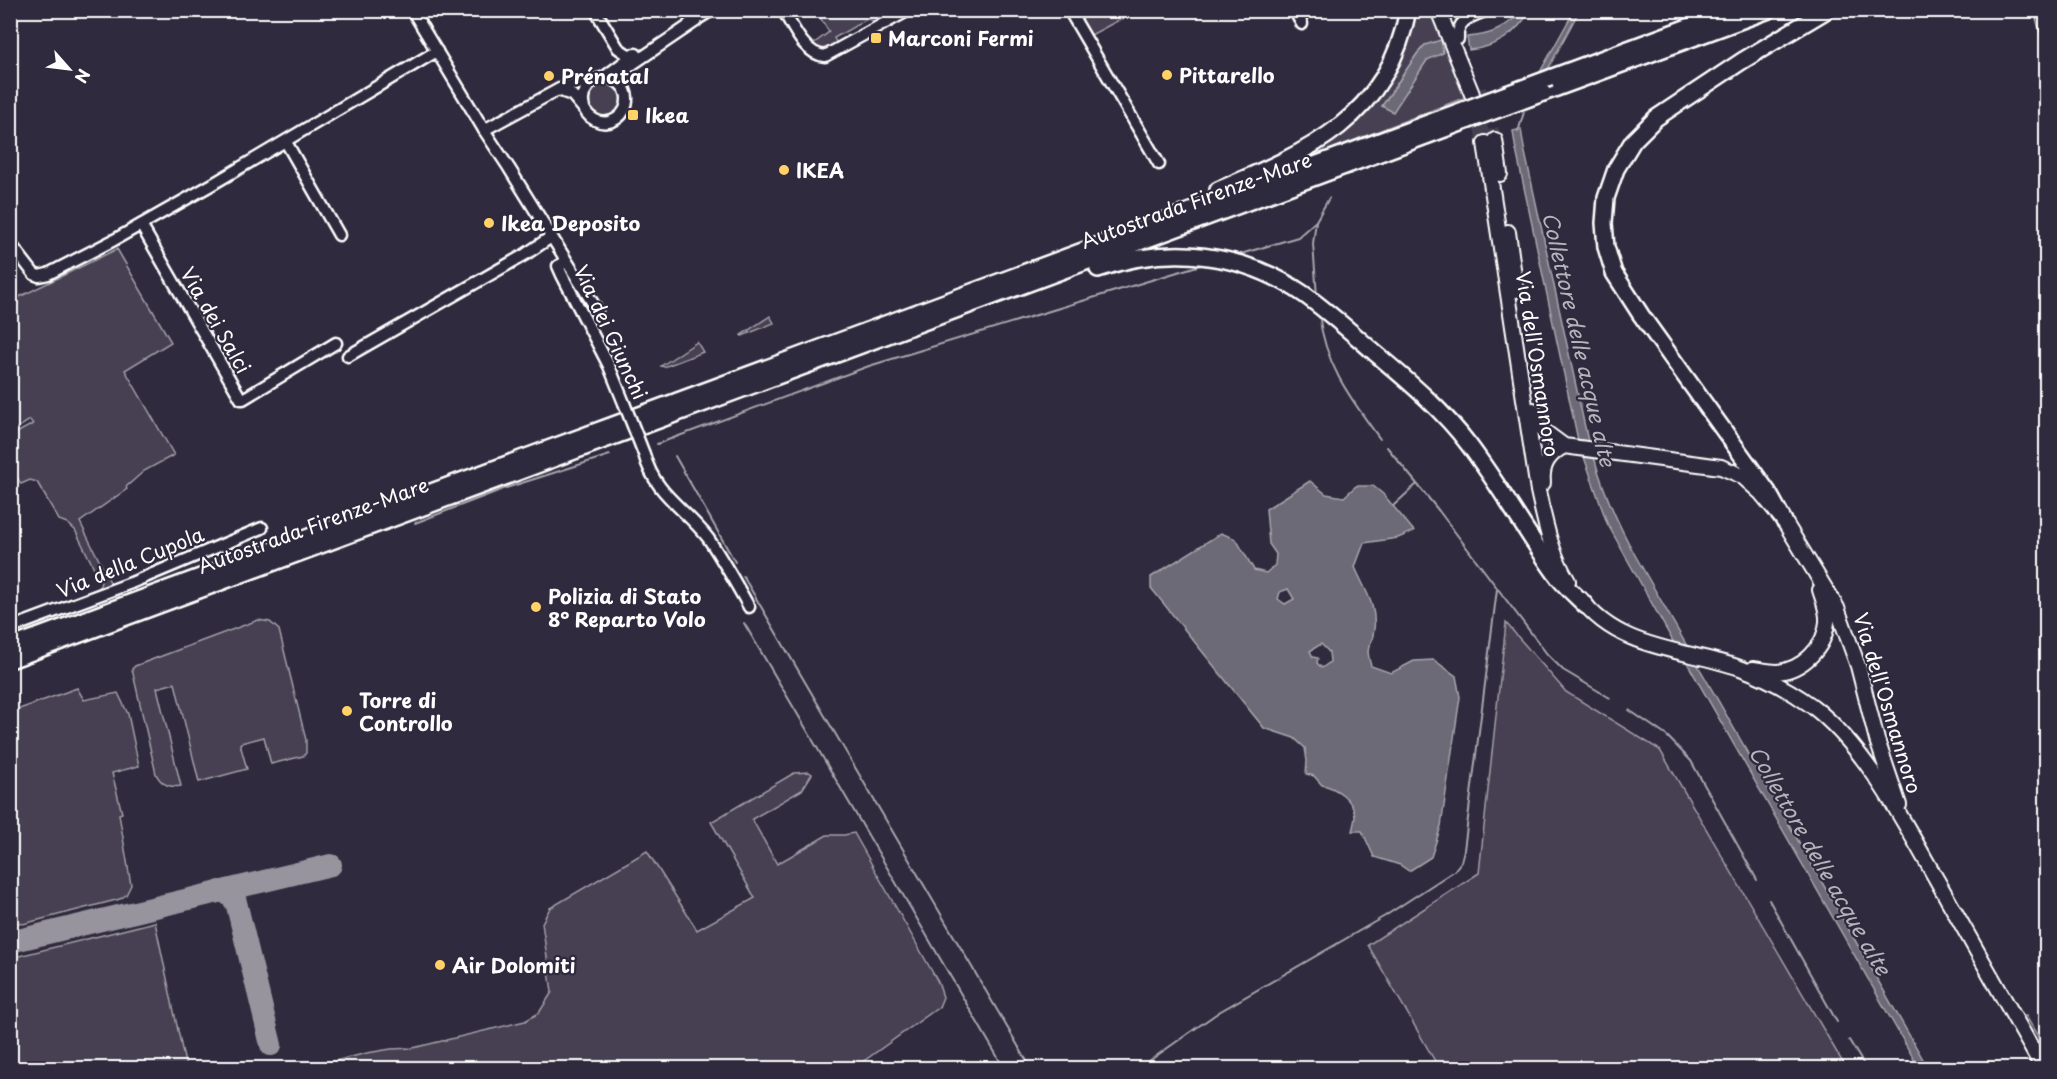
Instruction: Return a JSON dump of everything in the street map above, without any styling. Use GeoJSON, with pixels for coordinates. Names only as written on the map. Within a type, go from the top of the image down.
{"type":"FeatureCollection","features":[{"type":"Feature","properties":{"kind":"highway"},"geometry":{"type":"LineString","coordinates":[[1101,244],[1273,167],[1306,150],[1338,128],[1362,105],[1387,73],[1400,42],[1408,10]]}},
{"type":"Feature","properties":{"kind":"highway","name":"Autostrada Firenze-Mare"},"geometry":{"type":"LineString","coordinates":[[10,647],[633,423],[908,329],[1467,115],[1550,78],[1734,10]]}},
{"type":"Feature","properties":{"kind":"highway","name":"Autostrada Firenze-Mare"},"geometry":{"type":"LineString","coordinates":[[10,660],[1101,244],[1467,115],[1543,93],[1769,10]]}},
{"type":"Feature","properties":{"kind":"highway"},"geometry":{"type":"LineString","coordinates":[[1784,521],[1768,492],[1641,315],[1614,273],[1606,247],[1604,223],[1606,198],[1616,168],[1634,141],[1656,118],[1742,61],[1827,10]]}},
{"type":"Feature","properties":{"kind":"highway"},"geometry":{"type":"LineString","coordinates":[[908,329],[1127,260],[1175,254],[1201,255],[1235,261],[1252,267],[1286,284],[1334,318],[1431,403],[1470,446],[1556,574],[1586,606]]}},
{"type":"Feature","properties":{"kind":"main road"},"geometry":{"type":"LineString","coordinates":[[1438,10],[1475,92],[1447,10]]}},
{"type":"Feature","properties":{"kind":"main road","name":"Via dell'Osmannoro"},"geometry":{"type":"LineString","coordinates":[[1908,830],[1877,740],[1858,666],[1837,608],[1784,521],[1750,482],[1733,471],[1712,465],[1564,446],[1541,429],[1533,415],[1490,141],[1538,491],[1550,543],[1568,581],[1586,606],[1624,634],[1660,648],[1740,668],[1803,700],[1838,729],[1868,766],[1908,830],[2043,1068]]}},
{"type":"Feature","properties":{"kind":"main road"},"geometry":{"type":"LineString","coordinates":[[1545,518],[1542,477],[1544,466],[1554,453],[1564,446]]}},
{"type":"Feature","properties":{"kind":"main road"},"geometry":{"type":"LineString","coordinates":[[1740,668],[1776,672],[1806,661],[1815,652],[1827,623],[1826,608],[1810,562]]}},
{"type":"Feature","properties":{"kind":"street","name":"Via dei Giunchi"},"geometry":{"type":"LineString","coordinates":[[412,10],[566,262],[558,266],[609,366],[644,454],[648,471],[658,487],[706,537],[748,607]]}},
{"type":"Feature","properties":{"kind":"street"},"geometry":{"type":"LineString","coordinates":[[595,10],[618,48],[628,55],[636,54]]}},
{"type":"Feature","properties":{"kind":"street"},"geometry":{"type":"LineString","coordinates":[[558,90],[575,97],[595,120],[611,122],[620,117],[625,110],[627,103],[622,78],[628,67],[712,10]]}},
{"type":"Feature","properties":{"kind":"street"},"geometry":{"type":"LineString","coordinates":[[783,10],[807,48],[813,53],[825,56],[909,10]]}},
{"type":"Feature","properties":{"kind":"street"},"geometry":{"type":"LineString","coordinates":[[1069,10],[1159,164]]}},
{"type":"Feature","properties":{"kind":"street"},"geometry":{"type":"LineString","coordinates":[[1294,10],[1302,24]]}},
{"type":"Feature","properties":{"kind":"street"},"geometry":{"type":"LineString","coordinates":[[1458,39],[1458,29],[1462,22],[1488,10]]}},
{"type":"Feature","properties":{"kind":"street"},"geometry":{"type":"LineString","coordinates":[[588,114],[584,106],[586,88],[636,54],[696,21]]}},
{"type":"Feature","properties":{"kind":"street"},"geometry":{"type":"LineString","coordinates":[[603,76],[617,60],[618,48]]}},
{"type":"Feature","properties":{"kind":"street"},"geometry":{"type":"LineString","coordinates":[[10,243],[31,272],[36,276],[42,276],[141,225],[286,142],[437,51]]}},
{"type":"Feature","properties":{"kind":"street"},"geometry":{"type":"LineString","coordinates":[[484,130],[568,85],[603,76],[615,80],[623,87]]}},
{"type":"Feature","properties":{"kind":"street"},"geometry":{"type":"LineString","coordinates":[[286,142],[339,235]]}},
{"type":"Feature","properties":{"kind":"street","name":"Via dei Salci"},"geometry":{"type":"LineString","coordinates":[[141,225],[241,399],[336,343]]}},
{"type":"Feature","properties":{"kind":"street"},"geometry":{"type":"LineString","coordinates":[[348,356],[552,237]]}},
{"type":"Feature","properties":{"kind":"street"},"geometry":{"type":"LineString","coordinates":[[566,262],[597,310]]}},
{"type":"Feature","properties":{"kind":"street","name":"Via della Cupola"},"geometry":{"type":"LineString","coordinates":[[10,628],[131,583],[262,528]]}},
{"type":"Feature","properties":{"kind":"shaded area"},"geometry":{"type":"Polygon","coordinates":[[[816,11],[893,11],[873,21],[867,19],[834,38],[837,44],[824,48],[813,44],[829,32],[816,11]]]}},
{"type":"Feature","properties":{"kind":"shaded area"},"geometry":{"type":"Polygon","coordinates":[[[1076,11],[1136,11],[1091,35],[1076,11]]]}},
{"type":"Feature","properties":{"kind":"shaded area"},"geometry":{"type":"Polygon","coordinates":[[[1413,11],[1432,11],[1466,97],[1319,154],[1318,149],[1359,116],[1413,11]],[[1425,45],[1382,106],[1393,111],[1427,60],[1438,53],[1425,45]]]}},
{"type":"Feature","properties":{"kind":"shaded area"},"geometry":{"type":"Polygon","coordinates":[[[1523,11],[1530,11],[1511,33],[1497,43],[1469,50],[1467,37],[1498,30],[1523,11]]]}},
{"type":"Feature","properties":{"kind":"shaded area"},"geometry":{"type":"Polygon","coordinates":[[[1574,11],[1579,11],[1548,69],[1540,72],[1574,11]]]}},
{"type":"Feature","properties":{"kind":"shaded area"},"geometry":{"type":"Polygon","coordinates":[[[1441,40],[1443,53],[1427,60],[1393,112],[1382,106],[1425,45],[1441,40]]]}},
{"type":"Feature","properties":{"kind":"shaded area"},"geometry":{"type":"Polygon","coordinates":[[[605,83],[617,88],[622,100],[617,112],[605,117],[593,112],[588,100],[593,88],[605,83]]]}},
{"type":"Feature","properties":{"kind":"shaded area"},"geometry":{"type":"Polygon","coordinates":[[[1521,129],[1588,441],[1578,440],[1515,145],[1513,131],[1521,129]]]}},
{"type":"Feature","properties":{"kind":"shaded area"},"geometry":{"type":"Polygon","coordinates":[[[117,249],[171,342],[125,370],[174,455],[144,471],[126,487],[127,489],[80,522],[112,586],[11,626],[11,616],[21,619],[99,588],[101,582],[75,530],[59,520],[37,482],[30,480],[21,484],[11,466],[11,436],[33,424],[30,420],[11,432],[11,301],[117,249]]]}},
{"type":"Feature","properties":{"kind":"shaded area"},"geometry":{"type":"Polygon","coordinates":[[[770,316],[774,323],[741,335],[770,316]]]}},
{"type":"Feature","properties":{"kind":"shaded area"},"geometry":{"type":"Polygon","coordinates":[[[697,342],[703,352],[664,367],[661,366],[697,342]]]}},
{"type":"Feature","properties":{"kind":"shaded area"},"geometry":{"type":"Polygon","coordinates":[[[1584,457],[1594,457],[1612,507],[1635,555],[1928,1068],[1919,1068],[1674,643],[1607,523],[1584,457]]]}},
{"type":"Feature","properties":{"kind":"shaded area"},"geometry":{"type":"Polygon","coordinates":[[[1310,481],[1326,494],[1344,497],[1356,486],[1373,486],[1383,494],[1414,531],[1398,538],[1364,543],[1355,567],[1374,612],[1374,630],[1368,649],[1371,666],[1391,673],[1414,661],[1434,660],[1456,676],[1460,697],[1441,826],[1431,857],[1409,871],[1400,865],[1374,857],[1362,831],[1352,831],[1355,816],[1348,800],[1339,792],[1322,785],[1314,776],[1306,774],[1305,748],[1294,738],[1264,728],[1151,588],[1151,577],[1221,533],[1236,539],[1254,570],[1266,573],[1275,565],[1276,554],[1269,544],[1266,509],[1310,481]],[[1288,589],[1280,592],[1278,599],[1285,604],[1294,599],[1288,589]],[[1321,644],[1310,651],[1313,657],[1318,658],[1317,663],[1322,668],[1330,662],[1329,652],[1321,644]]]}},
{"type":"Feature","properties":{"kind":"shaded area"},"geometry":{"type":"Polygon","coordinates":[[[258,620],[270,622],[279,630],[306,740],[306,753],[303,756],[271,764],[264,737],[241,743],[247,769],[199,782],[175,683],[157,688],[181,786],[166,784],[156,774],[132,669],[258,620]]]}},
{"type":"Feature","properties":{"kind":"shaded area"},"geometry":{"type":"Polygon","coordinates":[[[1506,623],[1566,692],[1660,750],[1846,1068],[1439,1068],[1368,945],[1479,873],[1506,623]]]}},
{"type":"Feature","properties":{"kind":"shaded area"},"geometry":{"type":"Polygon","coordinates":[[[77,688],[84,700],[118,693],[128,714],[139,766],[112,773],[122,813],[119,814],[131,885],[126,895],[120,899],[23,924],[10,921],[11,712],[77,688]]]}},
{"type":"Feature","properties":{"kind":"shaded area"},"geometry":{"type":"Polygon","coordinates":[[[809,772],[812,774],[802,790],[752,819],[777,864],[827,835],[854,833],[938,982],[943,997],[939,1007],[854,1068],[307,1068],[367,1053],[413,1048],[525,1021],[539,1013],[552,992],[542,923],[550,908],[647,851],[697,930],[755,898],[711,822],[794,773],[809,772]]]}},
{"type":"Feature","properties":{"kind":"shaded area"},"geometry":{"type":"Polygon","coordinates":[[[155,922],[186,1068],[11,1068],[11,958],[155,922]]]}},
{"type":"Feature","properties":{"kind":"shaded area"},"geometry":{"type":"Polygon","coordinates":[[[2024,1016],[2044,1047],[2040,1050],[2022,1017],[2024,1016]]]}},
{"type":"Feature","properties":{"kind":"waterway"},"geometry":{"type":"LineString","coordinates":[[2034,10],[2046,53]]}},
{"type":"Feature","properties":{"kind":"waterway"},"geometry":{"type":"LineString","coordinates":[[1518,132],[1524,112]]}},
{"type":"Feature","properties":{"kind":"waterway"},"geometry":{"type":"LineString","coordinates":[[1234,256],[1298,237],[1316,221],[1329,198]]}},
{"type":"Feature","properties":{"kind":"waterway"},"geometry":{"type":"LineString","coordinates":[[1316,221],[1313,244],[1317,296]]}},
{"type":"Feature","properties":{"kind":"waterway"},"geometry":{"type":"LineString","coordinates":[[657,444],[869,366],[1204,264]]}},
{"type":"Feature","properties":{"kind":"waterway"},"geometry":{"type":"LineString","coordinates":[[1319,314],[1322,333],[1333,366],[1350,396],[1380,439]]}},
{"type":"Feature","properties":{"kind":"waterway"},"geometry":{"type":"LineString","coordinates":[[1387,447],[1439,511],[1547,654],[1563,670],[1610,698]]}},
{"type":"Feature","properties":{"kind":"waterway"},"geometry":{"type":"LineString","coordinates":[[415,523],[506,488],[610,455]]}},
{"type":"Feature","properties":{"kind":"waterway"},"geometry":{"type":"LineString","coordinates":[[675,456],[735,562]]}},
{"type":"Feature","properties":{"kind":"waterway"},"geometry":{"type":"LineString","coordinates":[[1393,506],[1417,484]]}},
{"type":"Feature","properties":{"kind":"waterway"},"geometry":{"type":"LineString","coordinates":[[743,576],[1031,1068]]}},
{"type":"Feature","properties":{"kind":"waterway"},"geometry":{"type":"LineString","coordinates":[[1139,1068],[1219,1012],[1385,916],[1454,871],[1461,862],[1497,589]]}},
{"type":"Feature","properties":{"kind":"waterway"},"geometry":{"type":"LineString","coordinates":[[744,623],[811,737]]}},
{"type":"Feature","properties":{"kind":"waterway"},"geometry":{"type":"LineString","coordinates":[[1629,710],[1667,736],[1691,761],[1757,880]]}},
{"type":"Feature","properties":{"kind":"waterway"},"geometry":{"type":"LineString","coordinates":[[812,739],[1004,1068]]}},
{"type":"Feature","properties":{"kind":"waterway"},"geometry":{"type":"LineString","coordinates":[[1769,900],[1837,1022]]}},
{"type":"Feature","properties":{"kind":"waterway"},"geometry":{"type":"LineString","coordinates":[[1849,1040],[1866,1068]]}},
{"type":"Feature","properties":{"kind":"taxiway"},"geometry":{"type":"LineString","coordinates":[[10,942],[331,865]]}},
{"type":"Feature","properties":{"kind":"taxiway"},"geometry":{"type":"LineString","coordinates":[[220,891],[228,894],[236,902],[271,1045]]}},
{"type":"Feature","properties":{"kind":"tunnel"},"geometry":{"type":"LineString","coordinates":[[1479,89],[1495,140]]}},
{"type":"Feature","properties":{"kind":"tunnel"},"geometry":{"type":"LineString","coordinates":[[1475,107],[1485,143]]}},
{"type":"Feature","properties":{"kind":"place","name":"Marconi Fermi"},"geometry":{"type":"Point","coordinates":[876,38]}},
{"type":"Feature","properties":{"kind":"place","name":"Pittarello"},"geometry":{"type":"Point","coordinates":[1167,75]}},
{"type":"Feature","properties":{"kind":"place","name":"Prénatal"},"geometry":{"type":"Point","coordinates":[549,76]}},
{"type":"Feature","properties":{"kind":"place","name":"Ikea"},"geometry":{"type":"Point","coordinates":[633,115]}},
{"type":"Feature","properties":{"kind":"place","name":"IKEA"},"geometry":{"type":"Point","coordinates":[784,170]}},
{"type":"Feature","properties":{"kind":"place","name":"Ikea Deposito"},"geometry":{"type":"Point","coordinates":[489,223]}},
{"type":"Feature","properties":{"kind":"place","name":"Polizia di Stato 8° Reparto Volo"},"geometry":{"type":"Point","coordinates":[536,607]}},
{"type":"Feature","properties":{"kind":"place","name":"Torre di Controllo"},"geometry":{"type":"Point","coordinates":[347,711]}},
{"type":"Feature","properties":{"kind":"place","name":"Air Dolomiti"},"geometry":{"type":"Point","coordinates":[440,965]}},
{"type":"Feature","properties":{"kind":"water label","name":"Collettore delle acque alte"},"geometry":{"type":"Point","coordinates":[1580,339]}},
{"type":"Feature","properties":{"kind":"water label","name":"Collettore delle acque alte"},"geometry":{"type":"Point","coordinates":[1821,860]}}]}
